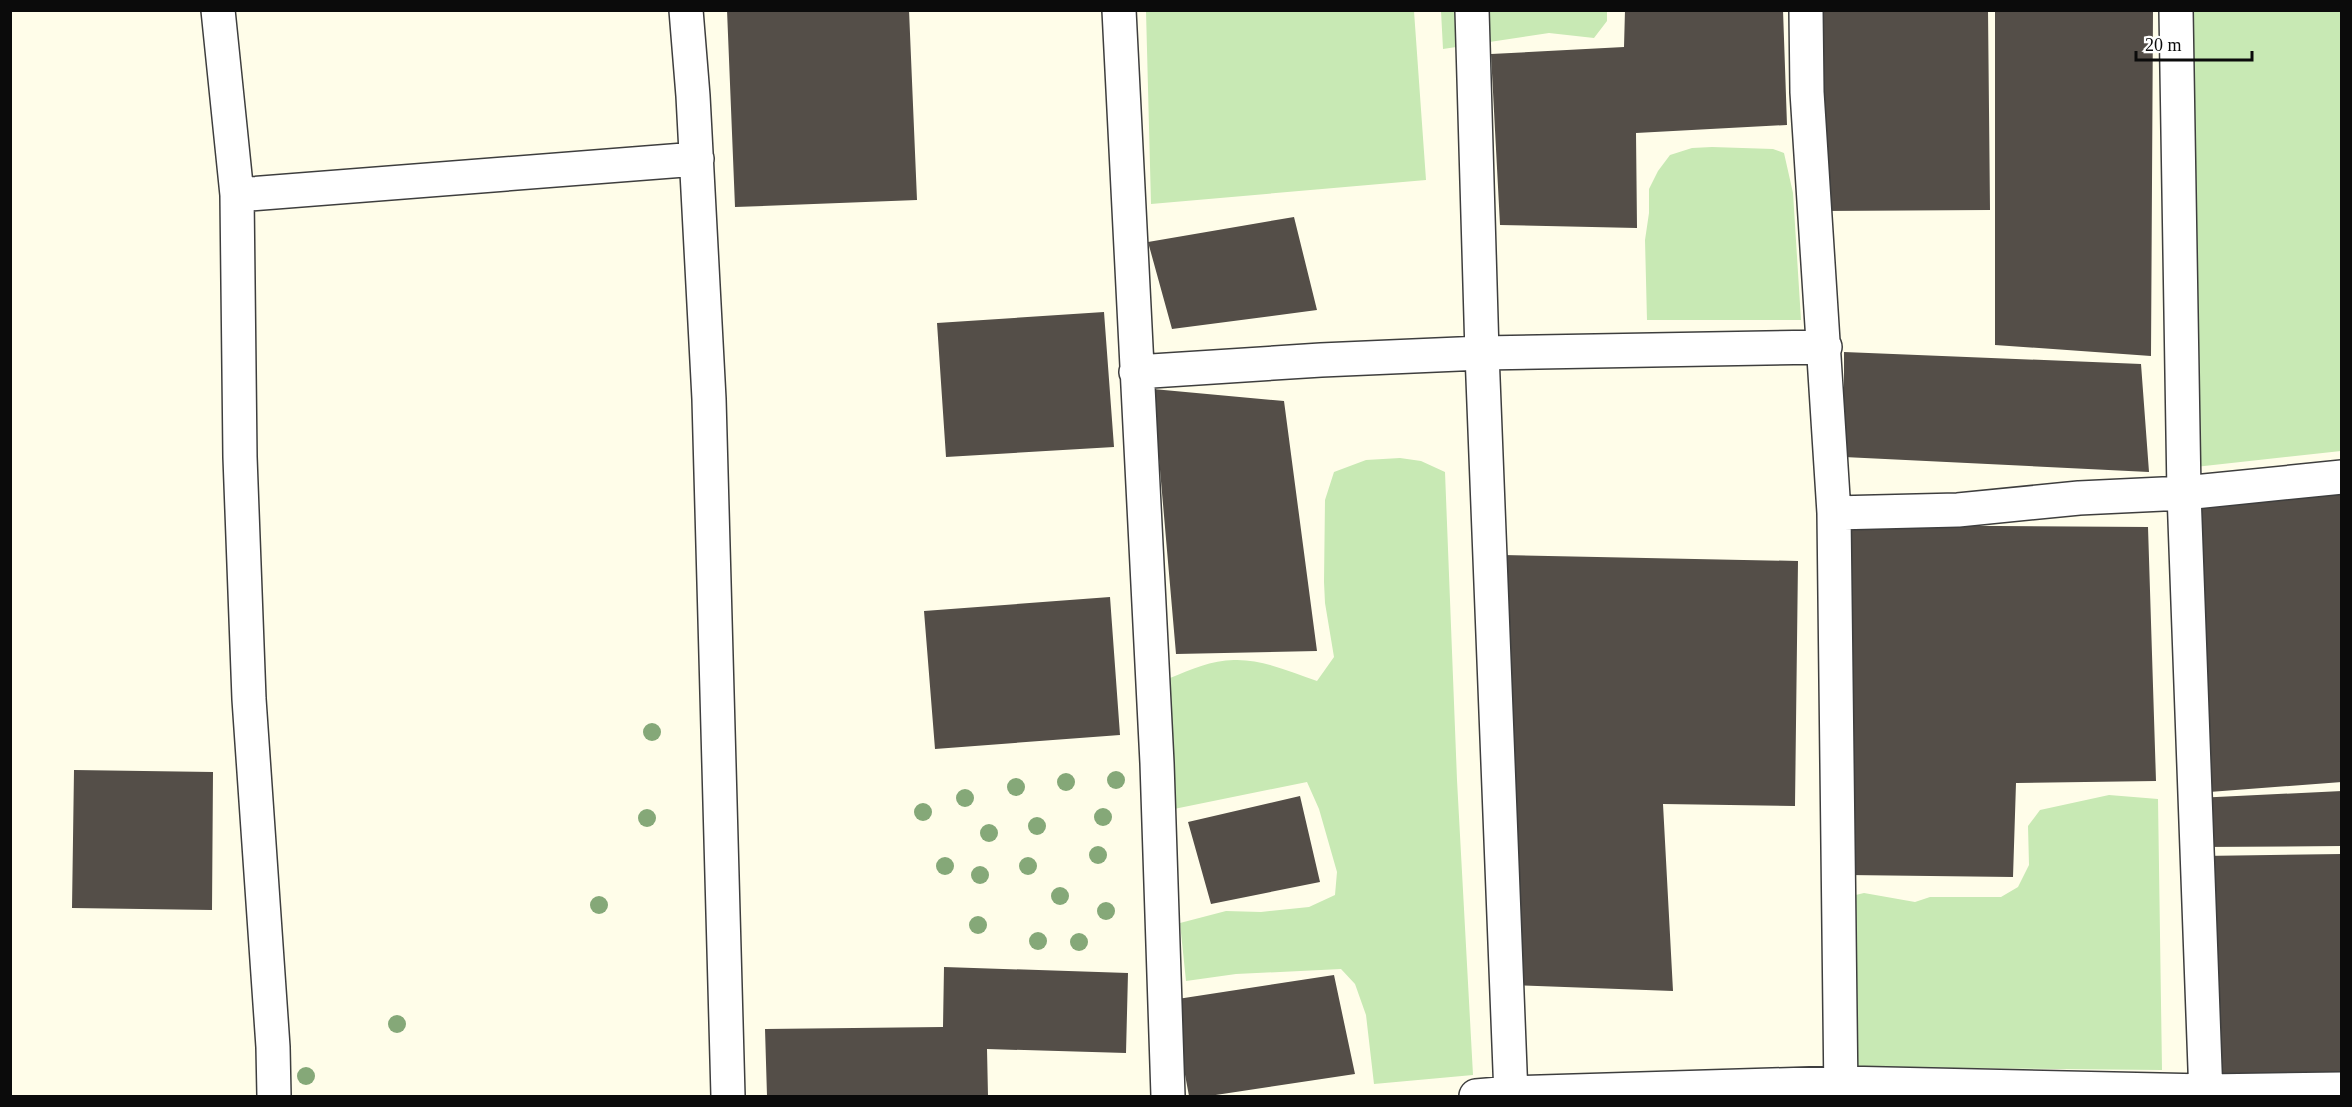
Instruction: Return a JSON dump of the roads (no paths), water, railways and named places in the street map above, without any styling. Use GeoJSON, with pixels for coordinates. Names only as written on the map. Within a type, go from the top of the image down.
{"type":"FeatureCollection","features":[{"type":"Feature","properties":{"kind":"street"},"geometry":{"type":"LineString","coordinates":[[218,10],[237,195],[240,457],[249,699],[273,1047],[274,1096]]}},
{"type":"Feature","properties":{"kind":"street"},"geometry":{"type":"LineString","coordinates":[[686,10],[697,159],[709,399],[728,1096]]}},
{"type":"Feature","properties":{"kind":"street"},"geometry":{"type":"LineString","coordinates":[[1119,10],[1157,763],[1168,1096]]}},
{"type":"Feature","properties":{"kind":"street"},"geometry":{"type":"LineString","coordinates":[[1472,10],[1482,353],[1511,1095]]}},
{"type":"Feature","properties":{"kind":"street"},"geometry":{"type":"LineString","coordinates":[[1806,10],[1807,92],[1834,513],[1841,1090]]}},
{"type":"Feature","properties":{"kind":"street"},"geometry":{"type":"LineString","coordinates":[[2176,10],[2184,493],[2206,1094]]}},
{"type":"Feature","properties":{"kind":"street"},"geometry":{"type":"LineString","coordinates":[[237,195],[697,159]]}},
{"type":"Feature","properties":{"kind":"street"},"geometry":{"type":"LineString","coordinates":[[1136,372],[1310,360],[1482,353],[1825,347]]}},
{"type":"Feature","properties":{"kind":"street"},"geometry":{"type":"LineString","coordinates":[[1834,513],[1958,510],[2079,498],[2184,493],[2342,477]]}},
{"type":"Feature","properties":{"kind":"street"},"geometry":{"type":"LineString","coordinates":[[1476,1096],[1841,1090],[2206,1094],[2342,1089]]}}]}
